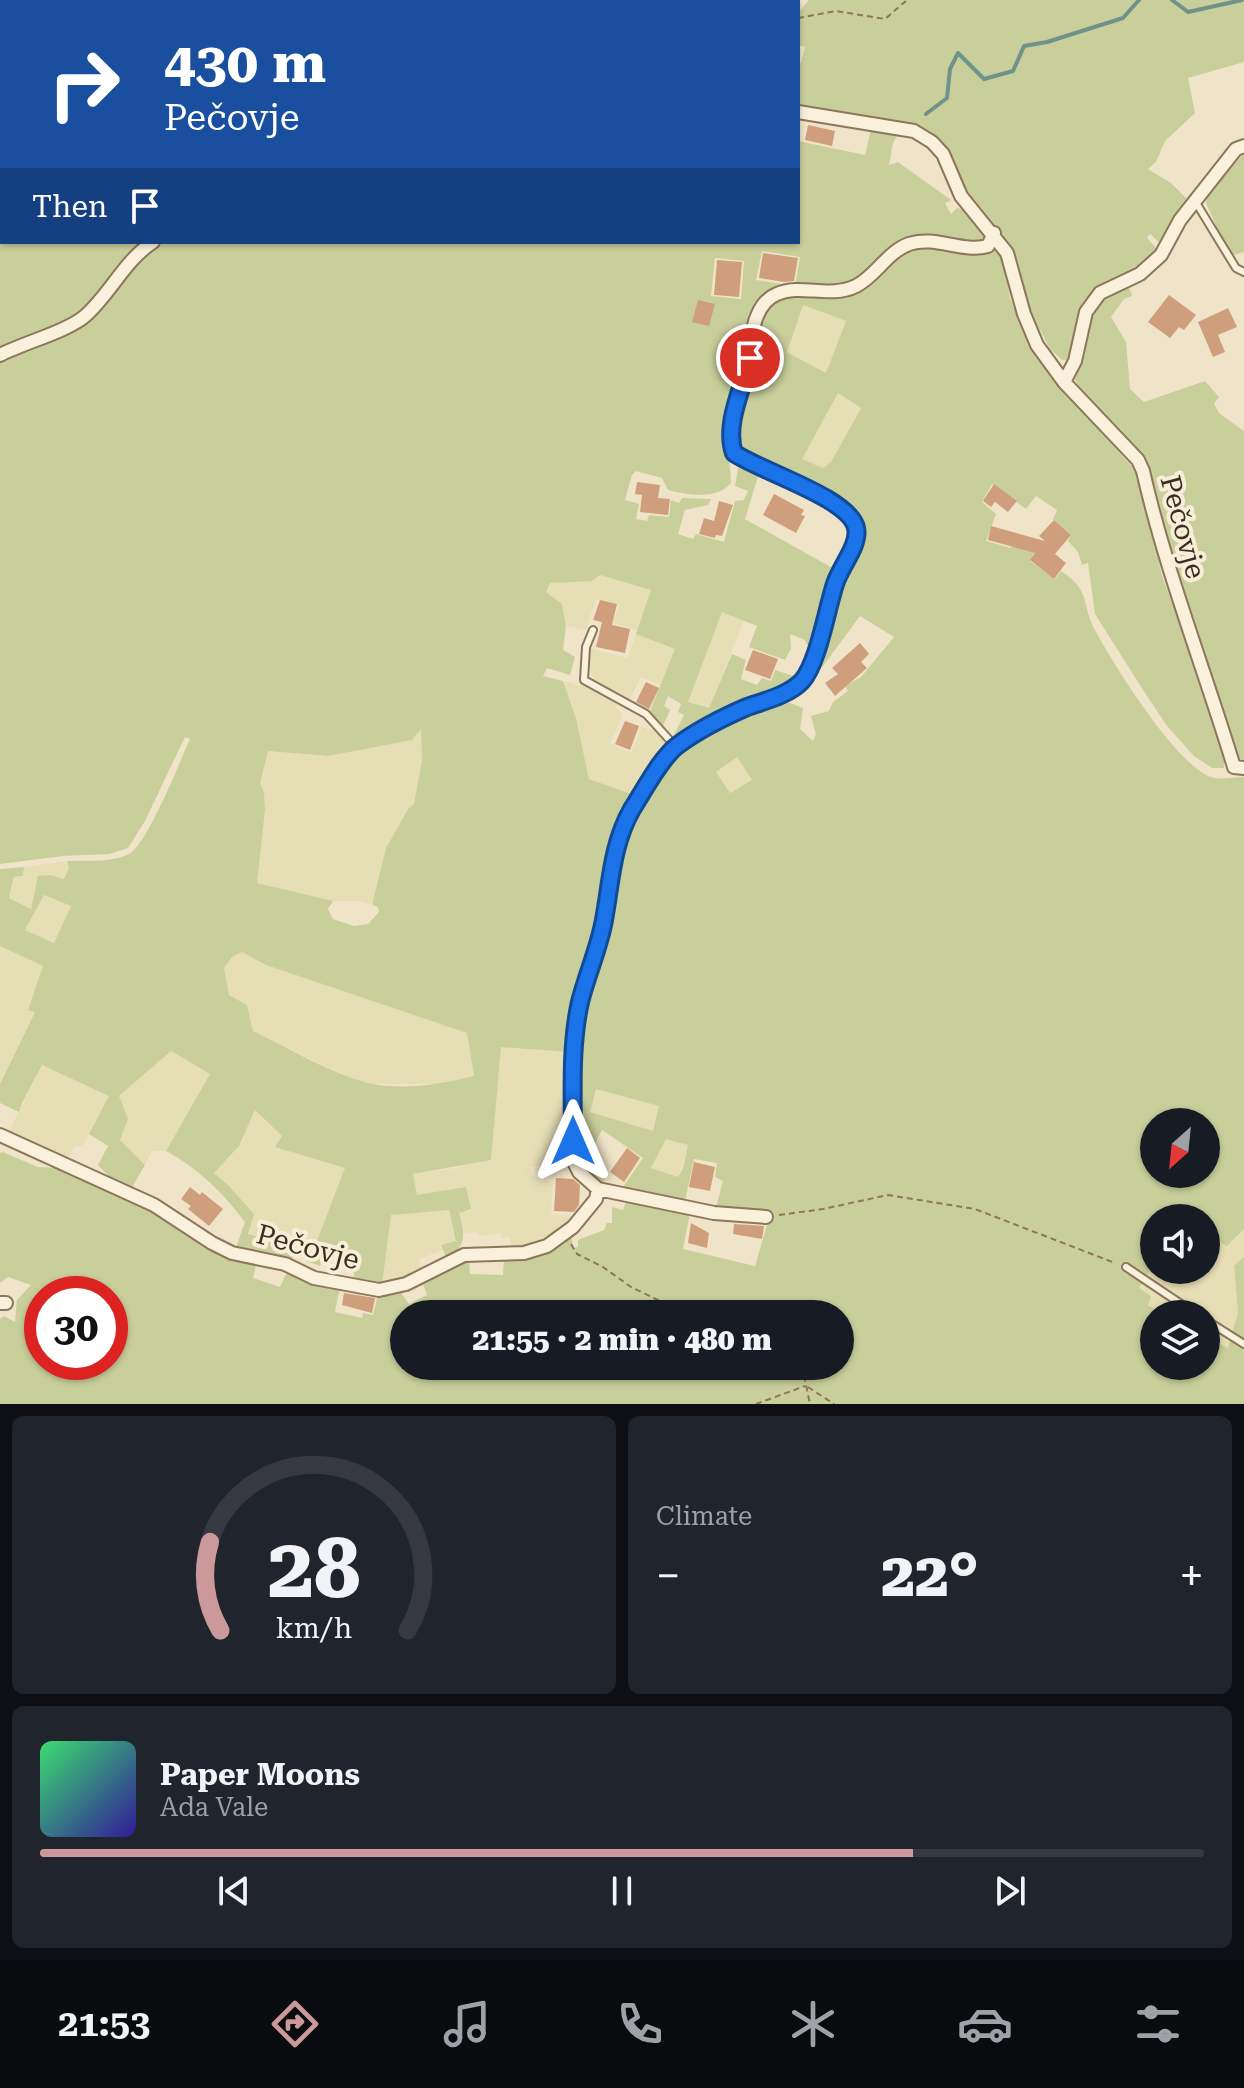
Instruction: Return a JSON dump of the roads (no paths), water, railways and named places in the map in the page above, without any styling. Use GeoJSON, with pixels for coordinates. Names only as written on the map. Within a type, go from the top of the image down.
{"type":"FeatureCollection","features":[{"type":"Feature","properties":{"kind":"street","name":"Pečovje"},"geometry":{"type":"LineString","coordinates":[[800,112],[914,131],[932,142],[943,154],[961,196],[994,233],[1007,253],[1024,314],[1037,345],[1064,382],[1138,460],[1179,603],[1203,664],[1234,767],[1244,768]]}},
{"type":"Feature","properties":{"kind":"street"},"geometry":{"type":"LineString","coordinates":[[1064,382],[1075,361],[1086,312],[1093,302],[1100,293],[1140,274],[1161,255],[1180,220],[1236,149],[1244,146]]}},
{"type":"Feature","properties":{"kind":"street"},"geometry":{"type":"LineString","coordinates":[[766,1217],[714,1213],[598,1189],[579,1172],[574,1162],[573,1076],[578,1014],[604,922],[614,855],[632,810],[675,746],[733,714],[794,688],[804,679],[836,581],[856,539],[856,527],[842,509],[819,494],[734,453],[730,429],[746,373],[755,319],[764,303],[789,290],[845,291],[863,282],[893,253],[911,244],[934,242],[974,250],[988,246],[994,233]]}},
{"type":"Feature","properties":{"kind":"street"},"geometry":{"type":"LineString","coordinates":[[0,355],[83,318],[151,244]]}},
{"type":"Feature","properties":{"kind":"street","name":"Pečovje"},"geometry":{"type":"LineString","coordinates":[[0,1135],[154,1205],[232,1253],[285,1264],[314,1278],[379,1290],[406,1284],[464,1255],[524,1253],[547,1246],[573,1227],[596,1199],[598,1189]]}},
{"type":"Feature","properties":{"kind":"lane"},"geometry":{"type":"LineString","coordinates":[[1195,201],[1236,268],[1244,272]]}},
{"type":"Feature","properties":{"kind":"lane"},"geometry":{"type":"LineString","coordinates":[[593,630],[586,647],[584,680],[646,714],[675,746]]}},
{"type":"Feature","properties":{"kind":"lane"},"geometry":{"type":"LineString","coordinates":[[1126,1267],[1175,1300]]}},
{"type":"Feature","properties":{"kind":"lane"},"geometry":{"type":"LineString","coordinates":[[1220,1329],[1244,1344]]}},
{"type":"Feature","properties":{"kind":"waterway"},"geometry":{"type":"LineString","coordinates":[[926,114],[947,98],[950,69],[958,53],[984,79],[1013,71],[1024,46],[1047,42],[1123,18],[1139,0]]}},
{"type":"Feature","properties":{"kind":"waterway"},"geometry":{"type":"LineString","coordinates":[[1172,0],[1188,12],[1242,0]]}}]}
